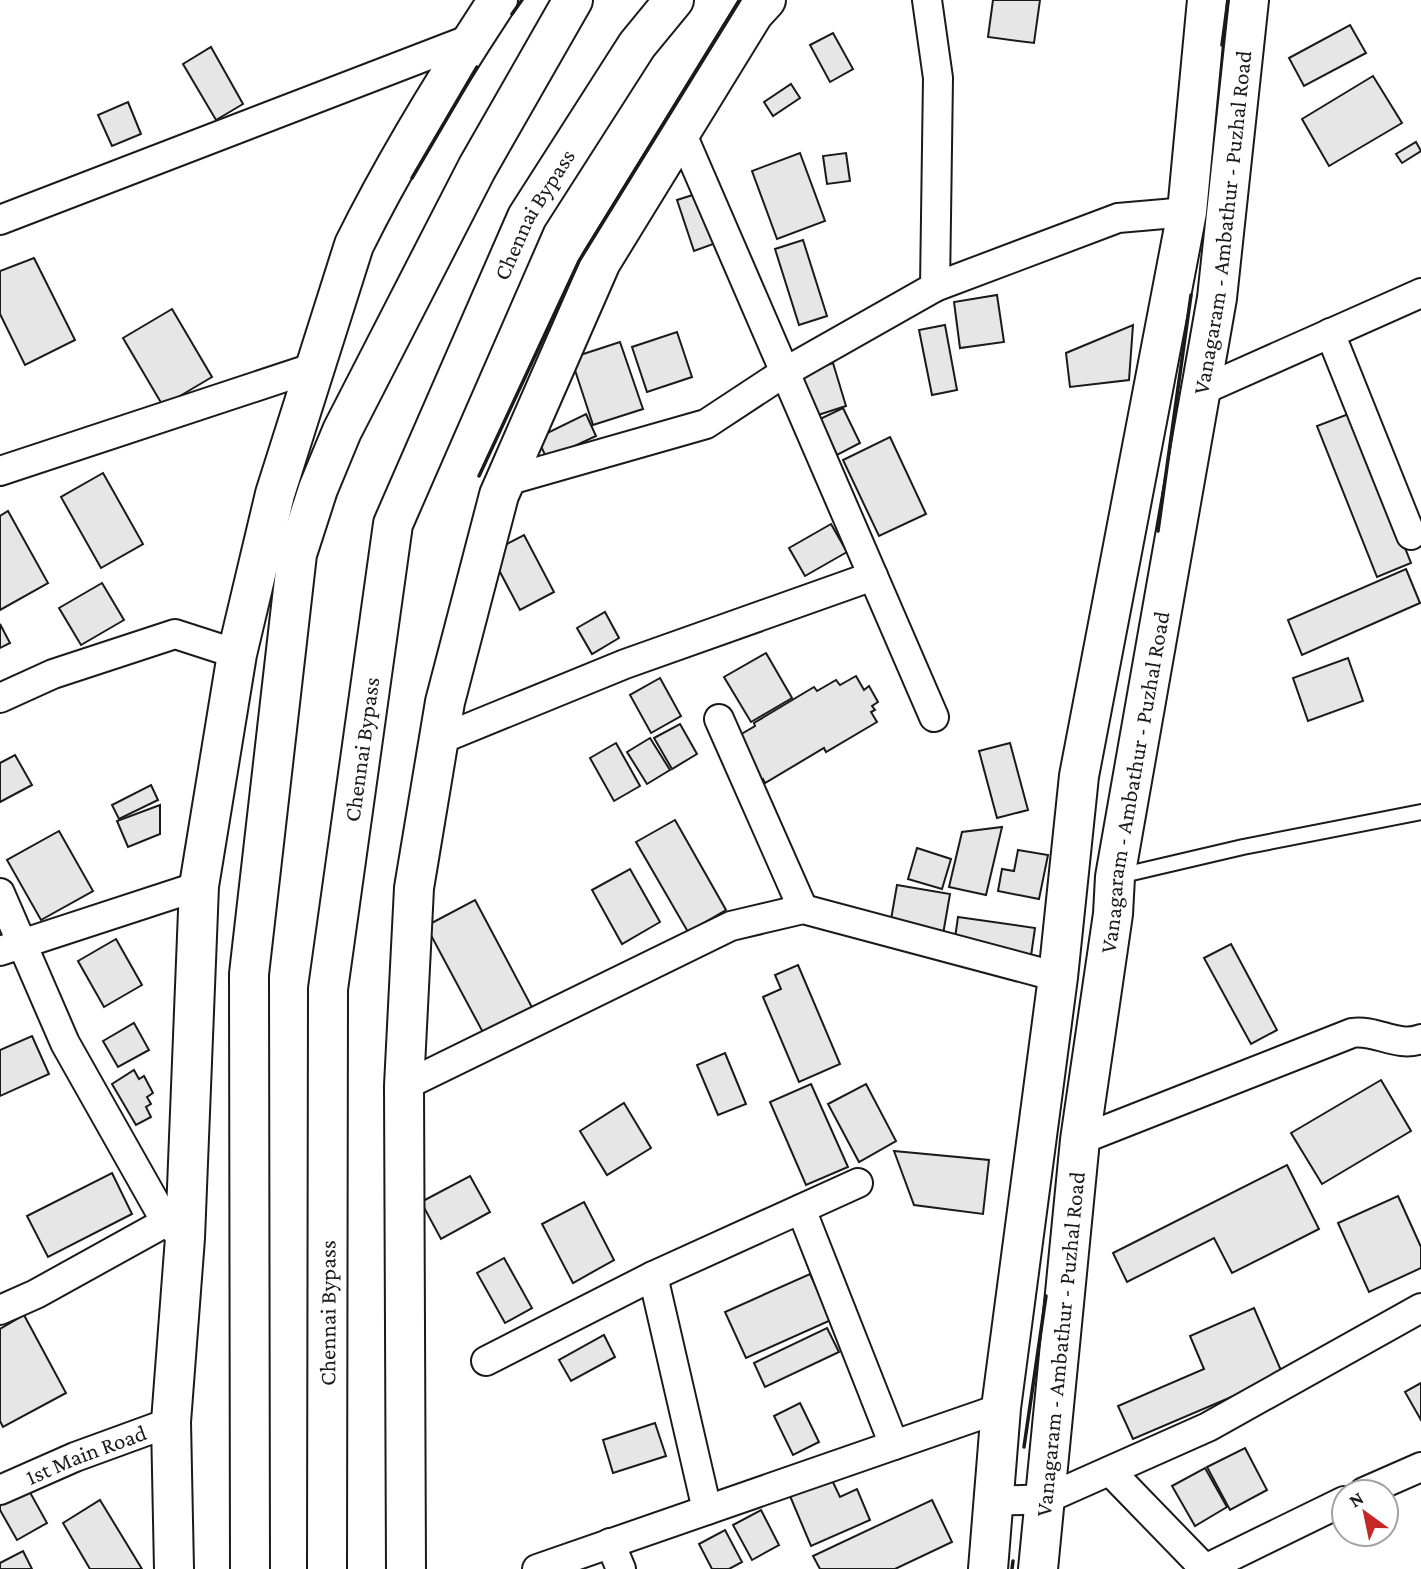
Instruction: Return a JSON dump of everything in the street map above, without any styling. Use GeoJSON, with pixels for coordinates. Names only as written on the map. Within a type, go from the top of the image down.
{"type":"FeatureCollection","features":[{"type":"Feature","properties":{"kind":"main road"},"geometry":{"type":"LineString","coordinates":[[174,1569],[171,1422],[176,1230],[198,886],[237,654],[275,494],[354,245],[372,207],[498,0]]}},
{"type":"Feature","properties":{"kind":"main road"},"geometry":{"type":"LineString","coordinates":[[250,1569],[249,974],[297,554],[318,489],[342,431],[477,168],[573,0]]}},
{"type":"Feature","properties":{"kind":"main road","name":"Chennai Bypass"},"geometry":{"type":"LineString","coordinates":[[327,1569],[328,989],[393,524],[527,217],[637,45],[674,0]]}},
{"type":"Feature","properties":{"kind":"main road"},"geometry":{"type":"LineString","coordinates":[[406,1569],[404,1086],[414,888],[446,702],[499,495],[601,262],[754,13],[766,0]]}},
{"type":"Feature","properties":{"kind":"main road"},"geometry":{"type":"LineString","coordinates":[[988,1569],[1001,1408],[1058,977],[1079,776],[1187,212],[1207,0]]}},
{"type":"Feature","properties":{"kind":"main road","name":"Vanagaram - Ambathur - Puzhal Road"},"geometry":{"type":"LineString","coordinates":[[1038,1569],[1080,1140],[1113,914],[1115,877],[1203,390],[1217,298],[1249,0]]}},
{"type":"Feature","properties":{"kind":"street"},"geometry":{"type":"LineString","coordinates":[[927,0],[939,78],[935,287]]}},
{"type":"Feature","properties":{"kind":"street"},"geometry":{"type":"LineString","coordinates":[[0,220],[473,38]]}},
{"type":"Feature","properties":{"kind":"street"},"geometry":{"type":"LineString","coordinates":[[681,132],[934,717]]}},
{"type":"Feature","properties":{"kind":"street"},"geometry":{"type":"LineString","coordinates":[[506,481],[705,424],[785,372],[935,287],[1118,218],[1187,212]]}},
{"type":"Feature","properties":{"kind":"street"},"geometry":{"type":"LineString","coordinates":[[1203,390],[1421,293]]}},
{"type":"Feature","properties":{"kind":"street"},"geometry":{"type":"LineString","coordinates":[[1329,333],[1411,535]]}},
{"type":"Feature","properties":{"kind":"street"},"geometry":{"type":"LineString","coordinates":[[0,471],[315,367]]}},
{"type":"Feature","properties":{"kind":"street"},"geometry":{"type":"LineString","coordinates":[[439,740],[625,664],[873,576]]}},
{"type":"Feature","properties":{"kind":"street"},"geometry":{"type":"LineString","coordinates":[[0,698],[53,674],[175,634],[237,654]]}},
{"type":"Feature","properties":{"kind":"street"},"geometry":{"type":"LineString","coordinates":[[719,719],[803,909]]}},
{"type":"Feature","properties":{"kind":"street"},"geometry":{"type":"LineString","coordinates":[[11,947],[198,886]]}},
{"type":"Feature","properties":{"kind":"street"},"geometry":{"type":"LineString","coordinates":[[0,893],[11,947],[176,1230],[0,1310]]}},
{"type":"Feature","properties":{"kind":"street"},"geometry":{"type":"LineString","coordinates":[[404,1086],[731,926],[803,909],[1058,977]]}},
{"type":"Feature","properties":{"kind":"street"},"geometry":{"type":"LineString","coordinates":[[1080,1140],[1352,1033],[1365,1031],[1398,1042],[1421,1039]]}},
{"type":"Feature","properties":{"kind":"street"},"geometry":{"type":"LineString","coordinates":[[486,1361],[653,1276],[858,1183]]}},
{"type":"Feature","properties":{"kind":"street"},"geometry":{"type":"LineString","coordinates":[[801,1209],[894,1445]]}},
{"type":"Feature","properties":{"kind":"street"},"geometry":{"type":"LineString","coordinates":[[653,1276],[707,1510]]}},
{"type":"Feature","properties":{"kind":"street"},"geometry":{"type":"LineString","coordinates":[[994,1501],[1046,1499],[1208,1427],[1421,1308]]}},
{"type":"Feature","properties":{"kind":"street"},"geometry":{"type":"LineString","coordinates":[[537,1569],[1001,1408]]}},
{"type":"Feature","properties":{"kind":"street","name":"1st Main Road"},"geometry":{"type":"LineString","coordinates":[[0,1490],[75,1457],[171,1422]]}},
{"type":"Feature","properties":{"kind":"street"},"geometry":{"type":"LineString","coordinates":[[1396,1478],[1421,1467]]}},
{"type":"Feature","properties":{"kind":"street"},"geometry":{"type":"LineString","coordinates":[[1110,1471],[1205,1569],[1330,1509]]}},
{"type":"Feature","properties":{"kind":"street"},"geometry":{"type":"LineString","coordinates":[[610,1543],[621,1569]]}},
{"type":"Feature","properties":{"kind":"lane"},"geometry":{"type":"LineString","coordinates":[[1115,877],[1243,847],[1421,812]]}},
{"type":"Feature","properties":{"kind":"building"},"geometry":{"type":"Polygon","coordinates":[[[993,0],[1040,0],[1034,43],[988,37],[993,0]]]}},
{"type":"Feature","properties":{"kind":"building"},"geometry":{"type":"Polygon","coordinates":[[[1350,25],[1366,53],[1304,86],[1289,58],[1350,25]]]}},
{"type":"Feature","properties":{"kind":"building"},"geometry":{"type":"Polygon","coordinates":[[[833,33],[853,69],[830,82],[810,45],[833,33]]]}},
{"type":"Feature","properties":{"kind":"building"},"geometry":{"type":"Polygon","coordinates":[[[211,47],[243,104],[216,120],[183,64],[211,47]]]}},
{"type":"Feature","properties":{"kind":"building"},"geometry":{"type":"Polygon","coordinates":[[[1373,76],[1402,123],[1329,166],[1302,119],[1373,76]]]}},
{"type":"Feature","properties":{"kind":"building"},"geometry":{"type":"Polygon","coordinates":[[[791,84],[800,98],[773,116],[764,102],[791,84]]]}},
{"type":"Feature","properties":{"kind":"building"},"geometry":{"type":"Polygon","coordinates":[[[128,102],[141,134],[112,146],[98,115],[128,102]]]}},
{"type":"Feature","properties":{"kind":"building"},"geometry":{"type":"Polygon","coordinates":[[[1416,142],[1421,151],[1402,163],[1396,154],[1416,142]]]}},
{"type":"Feature","properties":{"kind":"building"},"geometry":{"type":"Polygon","coordinates":[[[800,153],[825,221],[777,239],[752,171],[800,153]]]}},
{"type":"Feature","properties":{"kind":"building"},"geometry":{"type":"Polygon","coordinates":[[[846,153],[850,181],[827,184],[823,156],[846,153]]]}},
{"type":"Feature","properties":{"kind":"building"},"geometry":{"type":"Polygon","coordinates":[[[699,193],[716,243],[694,251],[677,200],[699,193]]]}},
{"type":"Feature","properties":{"kind":"building"},"geometry":{"type":"Polygon","coordinates":[[[803,240],[827,316],[799,325],[775,249],[803,240]]]}},
{"type":"Feature","properties":{"kind":"building"},"geometry":{"type":"Polygon","coordinates":[[[34,258],[75,340],[25,365],[0,314],[0,271],[34,258]]]}},
{"type":"Feature","properties":{"kind":"building"},"geometry":{"type":"Polygon","coordinates":[[[997,295],[1004,342],[960,348],[954,302],[997,295]]]}},
{"type":"Feature","properties":{"kind":"building"},"geometry":{"type":"Polygon","coordinates":[[[172,309],[212,377],[163,406],[123,338],[172,309]]]}},
{"type":"Feature","properties":{"kind":"building"},"geometry":{"type":"Polygon","coordinates":[[[945,325],[957,390],[932,395],[919,330],[945,325]]]}},
{"type":"Feature","properties":{"kind":"building"},"geometry":{"type":"Polygon","coordinates":[[[1133,325],[1129,380],[1070,387],[1066,353],[1133,325]]]}},
{"type":"Feature","properties":{"kind":"building"},"geometry":{"type":"Polygon","coordinates":[[[677,332],[692,377],[647,392],[632,347],[677,332]]]}},
{"type":"Feature","properties":{"kind":"building"},"geometry":{"type":"Polygon","coordinates":[[[620,342],[643,409],[593,425],[571,358],[620,342]]]}},
{"type":"Feature","properties":{"kind":"building"},"geometry":{"type":"Polygon","coordinates":[[[833,363],[846,406],[815,416],[802,373],[833,363]]]}},
{"type":"Feature","properties":{"kind":"building"},"geometry":{"type":"Polygon","coordinates":[[[843,408],[860,443],[837,455],[820,419],[843,408]]]}},
{"type":"Feature","properties":{"kind":"building"},"geometry":{"type":"Polygon","coordinates":[[[1351,413],[1411,563],[1377,577],[1317,426],[1351,413]]]}},
{"type":"Feature","properties":{"kind":"building"},"geometry":{"type":"Polygon","coordinates":[[[586,414],[596,436],[547,459],[537,438],[586,414]]]}},
{"type":"Feature","properties":{"kind":"building"},"geometry":{"type":"Polygon","coordinates":[[[890,437],[926,514],[879,536],[843,460],[890,437]]]}},
{"type":"Feature","properties":{"kind":"building"},"geometry":{"type":"Polygon","coordinates":[[[103,473],[143,544],[101,568],[61,497],[103,473]]]}},
{"type":"Feature","properties":{"kind":"building"},"geometry":{"type":"Polygon","coordinates":[[[8,511],[48,583],[0,610],[0,516],[8,511]]]}},
{"type":"Feature","properties":{"kind":"building"},"geometry":{"type":"Polygon","coordinates":[[[831,524],[847,552],[805,576],[789,548],[831,524]]]}},
{"type":"Feature","properties":{"kind":"building"},"geometry":{"type":"Polygon","coordinates":[[[524,535],[554,592],[520,610],[490,553],[524,535]]]}},
{"type":"Feature","properties":{"kind":"building"},"geometry":{"type":"Polygon","coordinates":[[[1406,569],[1420,603],[1302,655],[1288,620],[1406,569]]]}},
{"type":"Feature","properties":{"kind":"building"},"geometry":{"type":"Polygon","coordinates":[[[102,583],[124,620],[81,645],[59,608],[102,583]]]}},
{"type":"Feature","properties":{"kind":"building"},"geometry":{"type":"Polygon","coordinates":[[[605,612],[619,638],[592,654],[577,628],[605,612]]]}},
{"type":"Feature","properties":{"kind":"building"},"geometry":{"type":"Polygon","coordinates":[[[0,624],[10,643],[0,648],[0,624]]]}},
{"type":"Feature","properties":{"kind":"building"},"geometry":{"type":"Polygon","coordinates":[[[766,653],[792,698],[751,722],[724,677],[766,653]]]}},
{"type":"Feature","properties":{"kind":"building"},"geometry":{"type":"Polygon","coordinates":[[[1348,658],[1363,701],[1308,721],[1293,678],[1348,658]]]}},
{"type":"Feature","properties":{"kind":"building"},"geometry":{"type":"Polygon","coordinates":[[[856,676],[864,690],[869,686],[878,702],[872,706],[875,710],[871,712],[877,722],[826,752],[824,748],[765,783],[763,779],[756,784],[731,740],[814,687],[817,691],[836,680],[840,685],[856,676]]]}},
{"type":"Feature","properties":{"kind":"building"},"geometry":{"type":"Polygon","coordinates":[[[660,678],[681,716],[651,733],[630,695],[660,678]]]}},
{"type":"Feature","properties":{"kind":"building"},"geometry":{"type":"Polygon","coordinates":[[[680,724],[697,754],[672,769],[654,738],[680,724]]]}},
{"type":"Feature","properties":{"kind":"building"},"geometry":{"type":"Polygon","coordinates":[[[650,738],[670,770],[647,784],[627,752],[650,738]]]}},
{"type":"Feature","properties":{"kind":"building"},"geometry":{"type":"Polygon","coordinates":[[[616,743],[640,786],[614,801],[590,758],[616,743]]]}},
{"type":"Feature","properties":{"kind":"building"},"geometry":{"type":"Polygon","coordinates":[[[1010,743],[1028,810],[997,818],[979,751],[1010,743]]]}},
{"type":"Feature","properties":{"kind":"building"},"geometry":{"type":"Polygon","coordinates":[[[15,755],[32,785],[0,802],[0,763],[15,755]]]}},
{"type":"Feature","properties":{"kind":"building"},"geometry":{"type":"Polygon","coordinates":[[[151,785],[158,800],[119,819],[112,805],[151,785]]]}},
{"type":"Feature","properties":{"kind":"building"},"geometry":{"type":"Polygon","coordinates":[[[160,805],[160,834],[128,847],[117,821],[160,805]]]}},
{"type":"Feature","properties":{"kind":"building"},"geometry":{"type":"Polygon","coordinates":[[[675,820],[726,910],[688,932],[636,842],[675,820]]]}},
{"type":"Feature","properties":{"kind":"building"},"geometry":{"type":"Polygon","coordinates":[[[1002,827],[986,895],[949,887],[962,832],[1002,827]]]}},
{"type":"Feature","properties":{"kind":"building"},"geometry":{"type":"Polygon","coordinates":[[[59,831],[93,891],[41,920],[7,860],[59,831]]]}},
{"type":"Feature","properties":{"kind":"building"},"geometry":{"type":"Polygon","coordinates":[[[917,848],[951,859],[942,889],[908,879],[917,848]]]}},
{"type":"Feature","properties":{"kind":"building"},"geometry":{"type":"Polygon","coordinates":[[[1018,850],[1048,855],[1039,899],[998,891],[1002,869],[1014,871],[1018,850]]]}},
{"type":"Feature","properties":{"kind":"building"},"geometry":{"type":"Polygon","coordinates":[[[630,869],[660,922],[622,944],[592,890],[630,869]]]}},
{"type":"Feature","properties":{"kind":"building"},"geometry":{"type":"Polygon","coordinates":[[[897,885],[950,894],[942,940],[889,931],[897,885]]]}},
{"type":"Feature","properties":{"kind":"building"},"geometry":{"type":"Polygon","coordinates":[[[475,900],[534,1011],[486,1038],[426,926],[475,900]]]}},
{"type":"Feature","properties":{"kind":"building"},"geometry":{"type":"Polygon","coordinates":[[[958,917],[1035,928],[1031,956],[954,945],[958,917]]]}},
{"type":"Feature","properties":{"kind":"building"},"geometry":{"type":"Polygon","coordinates":[[[116,939],[142,985],[104,1007],[78,961],[116,939]]]}},
{"type":"Feature","properties":{"kind":"building"},"geometry":{"type":"Polygon","coordinates":[[[1231,944],[1277,1030],[1251,1044],[1204,958],[1231,944]]]}},
{"type":"Feature","properties":{"kind":"building"},"geometry":{"type":"Polygon","coordinates":[[[798,965],[840,1064],[799,1082],[763,997],[781,989],[775,975],[798,965]]]}},
{"type":"Feature","properties":{"kind":"building"},"geometry":{"type":"Polygon","coordinates":[[[134,1023],[149,1050],[118,1067],[103,1041],[134,1023]]]}},
{"type":"Feature","properties":{"kind":"building"},"geometry":{"type":"Polygon","coordinates":[[[32,1036],[49,1074],[0,1096],[0,1050],[32,1036]]]}},
{"type":"Feature","properties":{"kind":"building"},"geometry":{"type":"Polygon","coordinates":[[[725,1053],[746,1104],[718,1115],[697,1065],[725,1053]]]}},
{"type":"Feature","properties":{"kind":"building"},"geometry":{"type":"Polygon","coordinates":[[[134,1070],[139,1079],[144,1076],[153,1093],[147,1097],[151,1104],[146,1107],[151,1117],[136,1125],[112,1084],[134,1070]]]}},
{"type":"Feature","properties":{"kind":"building"},"geometry":{"type":"Polygon","coordinates":[[[1381,1080],[1411,1131],[1322,1184],[1291,1133],[1381,1080]]]}},
{"type":"Feature","properties":{"kind":"building"},"geometry":{"type":"Polygon","coordinates":[[[811,1084],[848,1167],[806,1185],[770,1102],[811,1084]]]}},
{"type":"Feature","properties":{"kind":"building"},"geometry":{"type":"Polygon","coordinates":[[[866,1084],[896,1141],[859,1162],[828,1104],[866,1084]]]}},
{"type":"Feature","properties":{"kind":"building"},"geometry":{"type":"Polygon","coordinates":[[[624,1103],[651,1148],[607,1175],[580,1131],[624,1103]]]}},
{"type":"Feature","properties":{"kind":"building"},"geometry":{"type":"Polygon","coordinates":[[[894,1151],[989,1160],[983,1214],[914,1205],[894,1151]]]}},
{"type":"Feature","properties":{"kind":"building"},"geometry":{"type":"Polygon","coordinates":[[[1287,1165],[1319,1229],[1232,1273],[1214,1238],[1127,1282],[1113,1253],[1287,1165]]]}},
{"type":"Feature","properties":{"kind":"building"},"geometry":{"type":"Polygon","coordinates":[[[112,1173],[132,1214],[48,1257],[27,1216],[112,1173]]]}},
{"type":"Feature","properties":{"kind":"building"},"geometry":{"type":"Polygon","coordinates":[[[470,1176],[490,1212],[441,1239],[421,1202],[470,1176]]]}},
{"type":"Feature","properties":{"kind":"building"},"geometry":{"type":"Polygon","coordinates":[[[1398,1196],[1421,1247],[1421,1268],[1369,1292],[1338,1223],[1398,1196]]]}},
{"type":"Feature","properties":{"kind":"building"},"geometry":{"type":"Polygon","coordinates":[[[584,1202],[614,1260],[573,1283],[542,1224],[584,1202]]]}},
{"type":"Feature","properties":{"kind":"building"},"geometry":{"type":"Polygon","coordinates":[[[504,1258],[532,1308],[505,1323],[477,1273],[504,1258]]]}},
{"type":"Feature","properties":{"kind":"building"},"geometry":{"type":"Polygon","coordinates":[[[810,1274],[831,1320],[746,1358],[725,1312],[810,1274]]]}},
{"type":"Feature","properties":{"kind":"building"},"geometry":{"type":"Polygon","coordinates":[[[1254,1308],[1283,1375],[1133,1439],[1118,1406],[1204,1369],[1190,1336],[1254,1308]]]}},
{"type":"Feature","properties":{"kind":"building"},"geometry":{"type":"Polygon","coordinates":[[[24,1315],[66,1393],[3,1427],[0,1421],[0,1329],[24,1315]]]}},
{"type":"Feature","properties":{"kind":"building"},"geometry":{"type":"Polygon","coordinates":[[[827,1328],[839,1352],[765,1387],[754,1363],[827,1328]]]}},
{"type":"Feature","properties":{"kind":"building"},"geometry":{"type":"Polygon","coordinates":[[[604,1335],[615,1357],[571,1381],[559,1360],[604,1335]]]}},
{"type":"Feature","properties":{"kind":"building"},"geometry":{"type":"Polygon","coordinates":[[[1421,1383],[1421,1420],[1405,1392],[1421,1383]]]}},
{"type":"Feature","properties":{"kind":"building"},"geometry":{"type":"Polygon","coordinates":[[[800,1403],[819,1442],[793,1455],[774,1416],[800,1403]]]}},
{"type":"Feature","properties":{"kind":"building"},"geometry":{"type":"Polygon","coordinates":[[[655,1423],[666,1456],[613,1473],[603,1440],[655,1423]]]}},
{"type":"Feature","properties":{"kind":"building"},"geometry":{"type":"Polygon","coordinates":[[[1245,1448],[1267,1490],[1230,1510],[1207,1467],[1245,1448]]]}},
{"type":"Feature","properties":{"kind":"building"},"geometry":{"type":"Polygon","coordinates":[[[1205,1468],[1227,1507],[1195,1526],[1172,1486],[1205,1468]]]}},
{"type":"Feature","properties":{"kind":"building"},"geometry":{"type":"Polygon","coordinates":[[[831,1478],[840,1497],[857,1489],[870,1520],[811,1546],[790,1496],[831,1478]]]}},
{"type":"Feature","properties":{"kind":"building"},"geometry":{"type":"Polygon","coordinates":[[[27,1487],[47,1523],[17,1540],[0,1510],[0,1502],[27,1487]]]}},
{"type":"Feature","properties":{"kind":"building"},"geometry":{"type":"Polygon","coordinates":[[[100,1500],[142,1569],[90,1569],[63,1523],[100,1500]]]}},
{"type":"Feature","properties":{"kind":"building"},"geometry":{"type":"Polygon","coordinates":[[[932,1500],[952,1542],[895,1569],[820,1569],[813,1556],[932,1500]]]}},
{"type":"Feature","properties":{"kind":"building"},"geometry":{"type":"Polygon","coordinates":[[[761,1510],[779,1545],[752,1560],[733,1525],[761,1510]]]}},
{"type":"Feature","properties":{"kind":"building"},"geometry":{"type":"Polygon","coordinates":[[[725,1530],[742,1562],[729,1569],[712,1569],[699,1544],[725,1530]]]}},
{"type":"Feature","properties":{"kind":"building"},"geometry":{"type":"Polygon","coordinates":[[[23,1551],[32,1569],[0,1569],[0,1563],[23,1551]]]}},
{"type":"Feature","properties":{"kind":"wall"},"geometry":{"type":"LineString","coordinates":[[512,14],[522,0]]}},
{"type":"Feature","properties":{"kind":"wall"},"geometry":{"type":"LineString","coordinates":[[479,476],[579,261],[740,0]]}},
{"type":"Feature","properties":{"kind":"wall"},"geometry":{"type":"LineString","coordinates":[[1222,45],[1228,0]]}},
{"type":"Feature","properties":{"kind":"wall"},"geometry":{"type":"LineString","coordinates":[[412,178],[477,67]]}},
{"type":"Feature","properties":{"kind":"wall"},"geometry":{"type":"LineString","coordinates":[[1158,531],[1191,295]]}},
{"type":"Feature","properties":{"kind":"wall"},"geometry":{"type":"LineString","coordinates":[[1024,1447],[1046,1296]]}},
{"type":"Feature","properties":{"kind":"wall"},"geometry":{"type":"LineString","coordinates":[[1012,1569],[1013,1561]]}}]}
